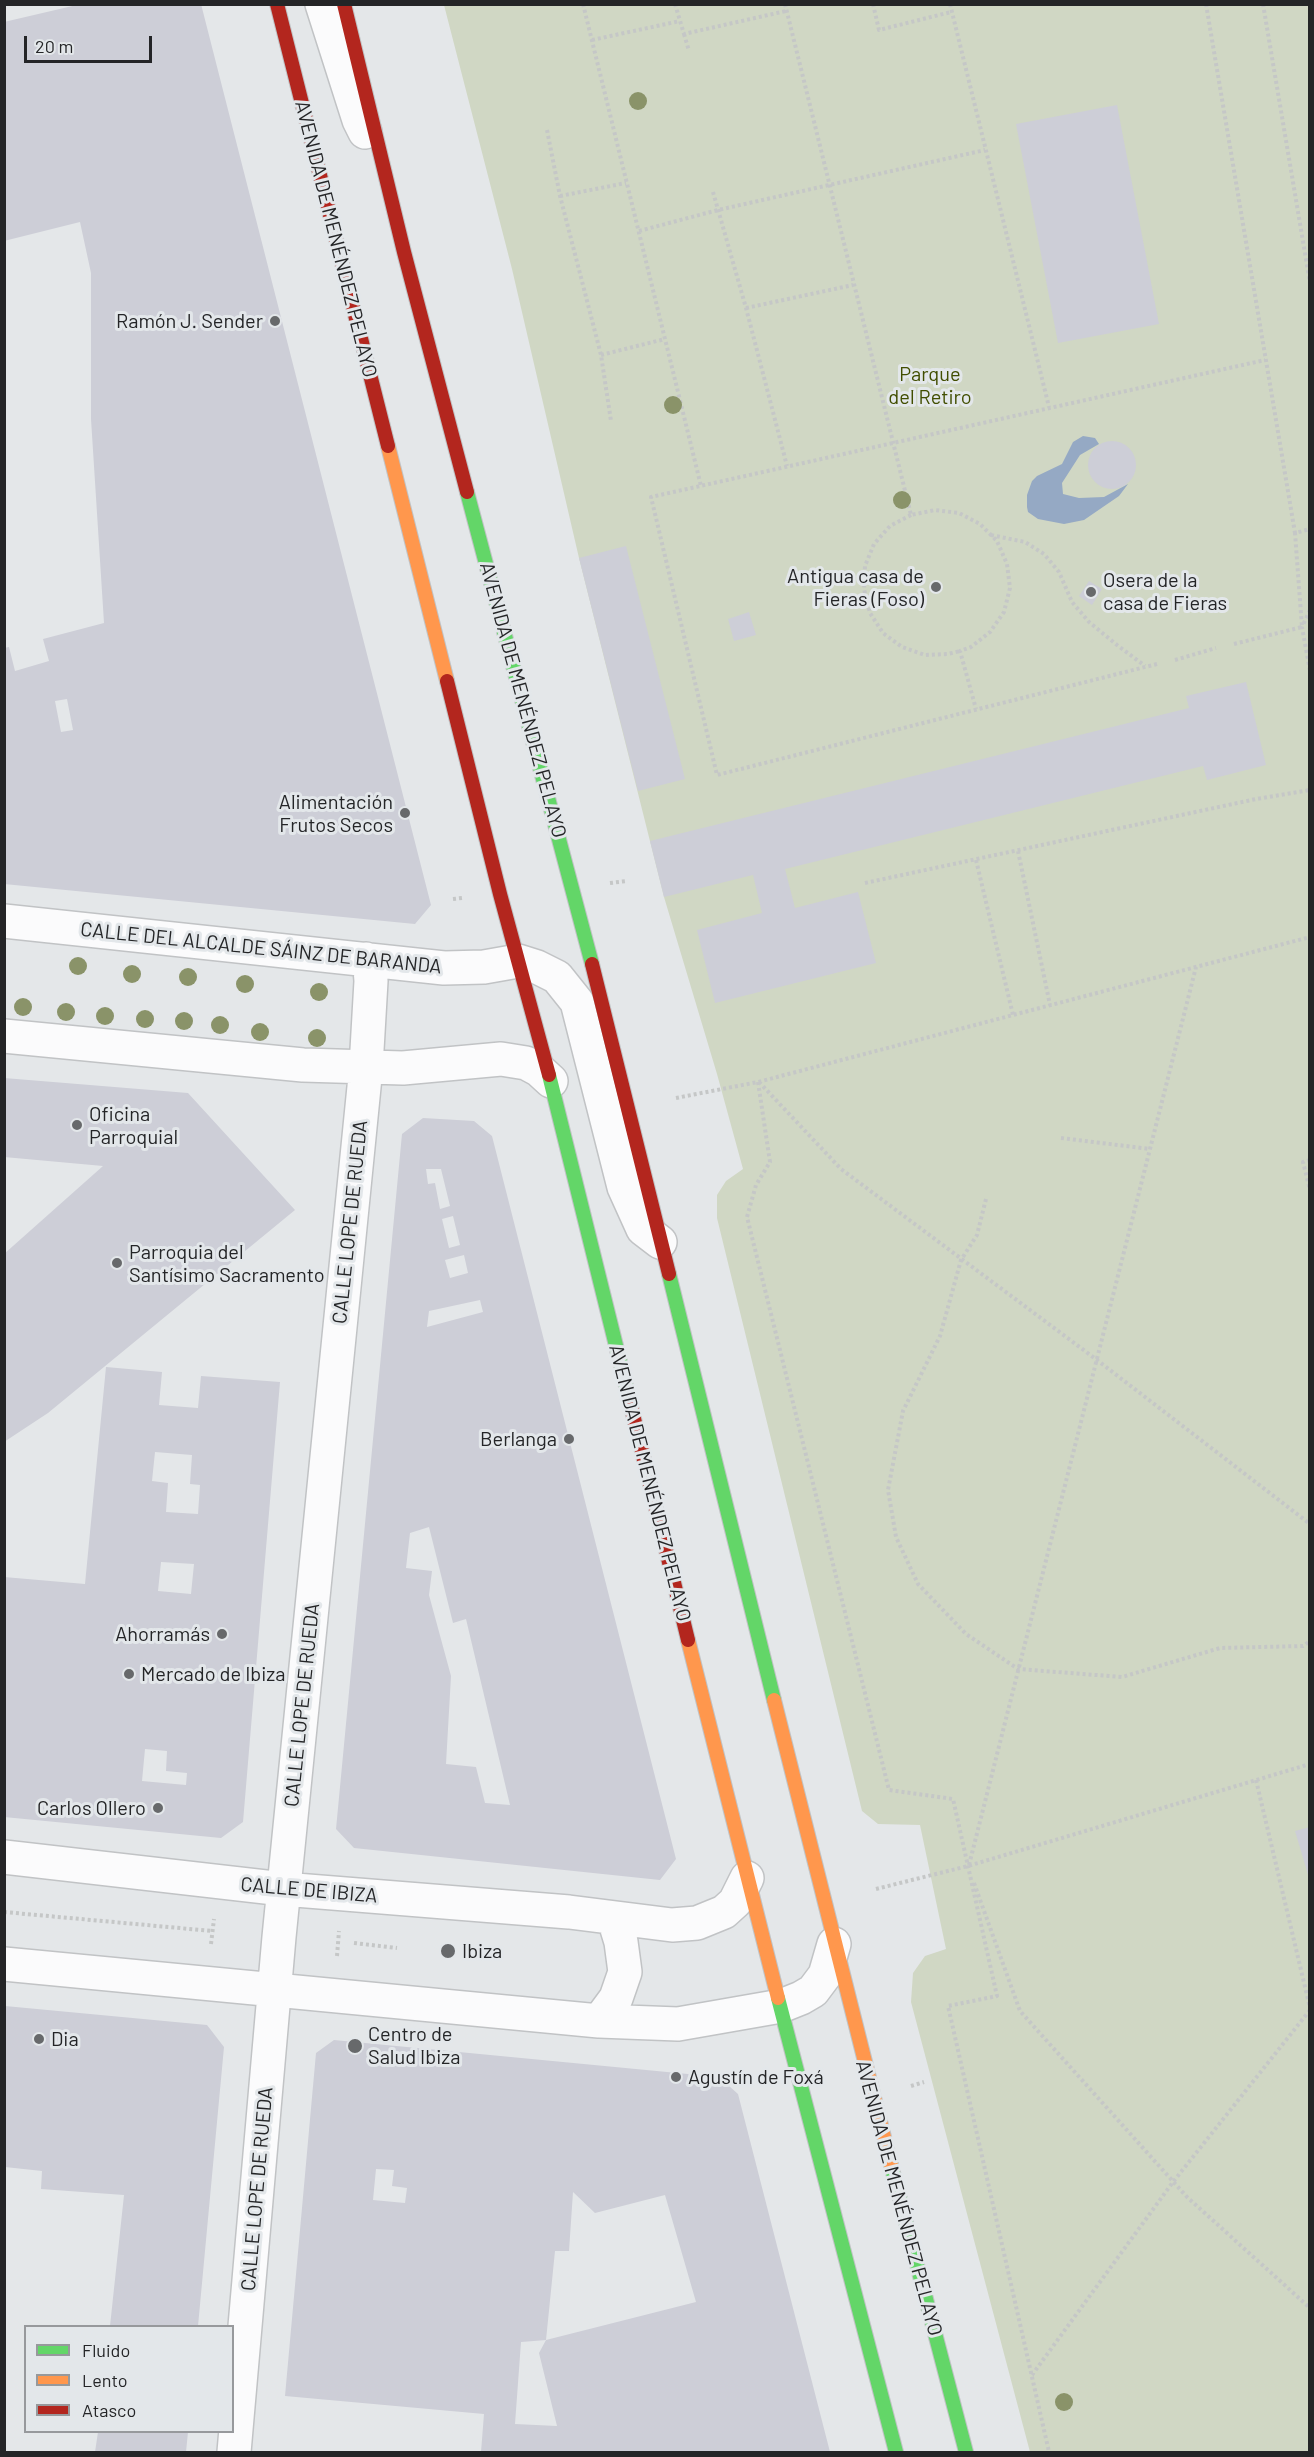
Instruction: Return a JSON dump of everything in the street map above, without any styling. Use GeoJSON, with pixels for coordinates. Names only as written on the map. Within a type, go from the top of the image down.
{"type":"FeatureCollection","features":[{"type":"Feature","properties":{"kind":"main road","name":"AVENIDA DE MENÉNDEZ PELAYO"},"geometry":{"type":"LineString","coordinates":[[277,4],[518,962],[551,1082],[747,1878],[896,2452]]}},
{"type":"Feature","properties":{"kind":"main road","name":"AVENIDA DE MENÉNDEZ PELAYO"},"geometry":{"type":"LineString","coordinates":[[344,4],[404,252],[614,1049],[834,1944],[966,2452]]}},
{"type":"Feature","properties":{"kind":"street","name":"AVENIDA DE MENÉNDEZ PELAYO"},"geometry":{"type":"LineString","coordinates":[[322,4],[359,120],[369,140],[383,158]]}},
{"type":"Feature","properties":{"kind":"street","name":"CALLE DEL ALCALDE SÁINZ DE BARANDA"},"geometry":{"type":"LineString","coordinates":[[4,921],[453,968],[484,967],[518,962]]}},
{"type":"Feature","properties":{"kind":"street","name":"CALLE LOPE DE RUEDA"},"geometry":{"type":"LineString","coordinates":[[234,2452],[274,1990],[366,1067],[371,981],[366,959]]}},
{"type":"Feature","properties":{"kind":"street"},"geometry":{"type":"LineString","coordinates":[[518,962],[537,967],[557,977],[577,1002],[624,1187],[643,1229],[660,1242]]}},
{"type":"Feature","properties":{"kind":"street"},"geometry":{"type":"LineString","coordinates":[[4,1036],[303,1065],[403,1068],[501,1059],[526,1063],[539,1070],[551,1082]]}},
{"type":"Feature","properties":{"kind":"street","name":"CALLE DE IBIZA"},"geometry":{"type":"LineString","coordinates":[[4,1857],[284,1889],[569,1912],[672,1925],[697,1923],[724,1912],[735,1902],[747,1878]]}},
{"type":"Feature","properties":{"kind":"street"},"geometry":{"type":"LineString","coordinates":[[599,2021],[616,1998],[625,1972],[621,1942],[614,1919]]}},
{"type":"Feature","properties":{"kind":"street"},"geometry":{"type":"LineString","coordinates":[[4,1964],[599,2021],[678,2024],[781,2006],[813,1991],[825,1975],[834,1944]]}},
{"type":"Feature","properties":{"kind":"path"},"geometry":{"type":"LineString","coordinates":[[584,4],[701,486]]}},
{"type":"Feature","properties":{"kind":"path"},"geometry":{"type":"LineString","coordinates":[[675,4],[689,51]]}},
{"type":"Feature","properties":{"kind":"path"},"geometry":{"type":"LineString","coordinates":[[785,4],[911,514]]}},
{"type":"Feature","properties":{"kind":"path"},"geometry":{"type":"LineString","coordinates":[[873,4],[879,30],[951,12]]}},
{"type":"Feature","properties":{"kind":"path"},"geometry":{"type":"LineString","coordinates":[[950,4],[1049,407]]}},
{"type":"Feature","properties":{"kind":"path"},"geometry":{"type":"LineString","coordinates":[[1206,4],[1295,532],[1302,627],[1310,671]]}},
{"type":"Feature","properties":{"kind":"path"},"geometry":{"type":"LineString","coordinates":[[1263,4],[1310,283]]}},
{"type":"Feature","properties":{"kind":"path"},"geometry":{"type":"LineString","coordinates":[[684,33],[786,10]]}},
{"type":"Feature","properties":{"kind":"path"},"geometry":{"type":"LineString","coordinates":[[592,40],[680,21]]}},
{"type":"Feature","properties":{"kind":"path"},"geometry":{"type":"LineString","coordinates":[[547,130],[560,196],[601,355],[610,421]]}},
{"type":"Feature","properties":{"kind":"path"},"geometry":{"type":"LineString","coordinates":[[639,231],[718,210],[985,150]]}},
{"type":"Feature","properties":{"kind":"path"},"geometry":{"type":"LineString","coordinates":[[560,196],[626,183]]}},
{"type":"Feature","properties":{"kind":"path"},"geometry":{"type":"LineString","coordinates":[[713,192],[787,466]]}},
{"type":"Feature","properties":{"kind":"path"},"geometry":{"type":"LineString","coordinates":[[746,308],[853,285]]}},
{"type":"Feature","properties":{"kind":"path"},"geometry":{"type":"LineString","coordinates":[[601,355],[665,339]]}},
{"type":"Feature","properties":{"kind":"path"},"geometry":{"type":"LineString","coordinates":[[1157,664],[717,775],[651,497],[1265,360]]}},
{"type":"Feature","properties":{"kind":"path"},"geometry":{"type":"LineString","coordinates":[[935,510],[959,513],[980,524],[990,535],[997,542],[1007,564],[1010,588],[1004,612],[990,632],[971,647],[960,651],[925,655],[902,647],[883,633],[870,613],[864,589],[865,566],[874,544],[890,526],[911,514],[935,510]]}},
{"type":"Feature","properties":{"kind":"path"},"geometry":{"type":"LineString","coordinates":[[1295,532],[1310,529]]}},
{"type":"Feature","properties":{"kind":"path"},"geometry":{"type":"LineString","coordinates":[[990,535],[1025,542],[1044,554],[1059,572],[1072,602],[1089,622],[1146,666]]}},
{"type":"Feature","properties":{"kind":"path"},"geometry":{"type":"LineString","coordinates":[[1302,627],[1310,610]]}},
{"type":"Feature","properties":{"kind":"path"},"geometry":{"type":"LineString","coordinates":[[1234,644],[1302,627]]}},
{"type":"Feature","properties":{"kind":"path"},"geometry":{"type":"LineString","coordinates":[[1175,660],[1216,648]]}},
{"type":"Feature","properties":{"kind":"path"},"geometry":{"type":"LineString","coordinates":[[960,651],[975,709]]}},
{"type":"Feature","properties":{"kind":"path"},"geometry":{"type":"LineString","coordinates":[[865,883],[1256,799],[1310,790]]}},
{"type":"Feature","properties":{"kind":"path"},"geometry":{"type":"LineString","coordinates":[[1018,851],[1050,1005]]}},
{"type":"Feature","properties":{"kind":"path"},"geometry":{"type":"LineString","coordinates":[[976,860],[1013,1015]]}},
{"type":"Feature","properties":{"kind":"path"},"geometry":{"type":"LineString","coordinates":[[676,1098],[758,1082],[785,1073],[1310,937]]}},
{"type":"Feature","properties":{"kind":"path"},"geometry":{"type":"LineString","coordinates":[[1196,967],[968,1866],[1020,2011],[1173,2182],[1310,2308]]}},
{"type":"Feature","properties":{"kind":"path"},"geometry":{"type":"LineString","coordinates":[[758,1082],[841,1169],[1310,1524]]}},
{"type":"Feature","properties":{"kind":"path"},"geometry":{"type":"LineString","coordinates":[[758,1082],[770,1162],[756,1185],[747,1217],[889,1790],[953,1799],[997,1996],[948,2007],[1049,2452]]}},
{"type":"Feature","properties":{"kind":"path"},"geometry":{"type":"LineString","coordinates":[[1062,1138],[1150,1149]]}},
{"type":"Feature","properties":{"kind":"path"},"geometry":{"type":"LineString","coordinates":[[1310,1160],[1303,1162],[1310,1190]]}},
{"type":"Feature","properties":{"kind":"path"},"geometry":{"type":"LineString","coordinates":[[986,1199],[977,1235],[961,1260],[940,1336],[903,1411],[888,1490],[896,1537],[918,1584],[966,1634],[1018,1669],[1122,1677],[1220,1648],[1303,1646],[1310,1641]]}},
{"type":"Feature","properties":{"kind":"path"},"geometry":{"type":"LineString","coordinates":[[876,1889],[968,1866],[1310,1764]]}},
{"type":"Feature","properties":{"kind":"path"},"geometry":{"type":"LineString","coordinates":[[1032,2375],[1173,2182],[1310,2009],[1256,1780]]}},
{"type":"Feature","properties":{"kind":"path"},"geometry":{"type":"LineString","coordinates":[[208,1984],[217,1881]]}},
{"type":"Feature","properties":{"kind":"path"},"geometry":{"type":"LineString","coordinates":[[4,1911],[213,1931]]}},
{"type":"Feature","properties":{"kind":"path"},"geometry":{"type":"LineString","coordinates":[[354,1943],[397,1948]]}},
{"type":"Feature","properties":{"kind":"green space","name":"Parque del Retiro"},"geometry":{"type":"Polygon","coordinates":[[[444,5],[1309,5],[1309,2452],[1030,2452],[911,2002],[913,1973],[925,1956],[946,1949],[920,1825],[878,1824],[862,1811],[717,1218],[717,1195],[726,1181],[743,1169],[664,897],[579,558],[512,269],[444,5]]]}},
{"type":"Feature","properties":{"kind":"water"},"geometry":{"type":"Polygon","coordinates":[[[1083,436],[1095,438],[1099,444],[1080,455],[1062,483],[1063,494],[1079,498],[1104,497],[1128,484],[1119,496],[1084,520],[1064,524],[1038,519],[1028,512],[1027,507],[1027,495],[1032,481],[1037,476],[1062,464],[1073,442],[1083,436]]]}},
{"type":"Feature","properties":{"kind":"building"},"geometry":{"type":"Polygon","coordinates":[[[81,4],[201,4],[431,905],[415,924],[4,884],[4,648],[9,647],[15,671],[49,661],[43,639],[104,623],[91,419],[91,273],[80,222],[4,241],[4,22],[81,4]],[[67,699],[55,701],[61,732],[73,730],[67,699]]]}},
{"type":"Feature","properties":{"kind":"building"},"geometry":{"type":"Polygon","coordinates":[[[1117,105],[1159,324],[1058,343],[1016,124],[1117,105]]]}},
{"type":"Feature","properties":{"kind":"building"},"geometry":{"type":"Polygon","coordinates":[[[1107,441],[1117,441],[1132,451],[1136,465],[1132,479],[1126,485],[1117,489],[1107,489],[1092,479],[1088,470],[1088,460],[1098,445],[1107,441]]]}},
{"type":"Feature","properties":{"kind":"building"},"geometry":{"type":"Polygon","coordinates":[[[626,546],[685,779],[638,791],[579,558],[626,546]]]}},
{"type":"Feature","properties":{"kind":"building","name":"Osera de la casa de Fieras"},"geometry":{"type":"Polygon","coordinates":[[[1089,581],[1102,589],[1092,605],[1079,596],[1089,581]]]}},
{"type":"Feature","properties":{"kind":"building"},"geometry":{"type":"Polygon","coordinates":[[[749,612],[756,635],[734,641],[728,619],[749,612]]]}},
{"type":"Feature","properties":{"kind":"building"},"geometry":{"type":"Polygon","coordinates":[[[1246,682],[1266,765],[1207,780],[1203,766],[785,869],[795,908],[858,892],[876,963],[715,1003],[697,930],[762,913],[753,875],[664,897],[650,841],[1189,708],[1186,696],[1246,682]]]}},
{"type":"Feature","properties":{"kind":"building","name":"Parroquia del Santísimo Sacramento"},"geometry":{"type":"Polygon","coordinates":[[[4,1078],[188,1093],[295,1210],[48,1413],[4,1442],[4,1254],[103,1166],[4,1157],[4,1078]]]}},
{"type":"Feature","properties":{"kind":"building"},"geometry":{"type":"Polygon","coordinates":[[[423,1118],[474,1121],[492,1136],[676,1859],[660,1880],[354,1848],[336,1829],[402,1134],[423,1118]],[[426,1169],[428,1184],[435,1183],[440,1209],[450,1206],[441,1169],[426,1169]],[[453,1216],[442,1219],[449,1248],[460,1245],[453,1216]],[[464,1255],[445,1260],[450,1278],[468,1273],[464,1255]],[[480,1300],[429,1311],[427,1327],[483,1312],[480,1300]],[[429,1527],[410,1533],[406,1568],[432,1571],[429,1595],[451,1676],[446,1764],[476,1767],[485,1803],[510,1805],[466,1619],[453,1623],[429,1527]]]}},
{"type":"Feature","properties":{"kind":"building"},"geometry":{"type":"Polygon","coordinates":[[[106,1367],[162,1372],[159,1405],[198,1408],[201,1376],[280,1382],[243,1822],[221,1838],[4,1817],[4,1577],[85,1584],[106,1367]],[[155,1452],[152,1481],[168,1483],[166,1512],[198,1514],[200,1485],[190,1484],[192,1455],[155,1452]],[[161,1562],[158,1591],[191,1594],[194,1564],[161,1562]],[[145,1749],[142,1781],[186,1785],[187,1773],[166,1771],[167,1751],[145,1749]]]}},
{"type":"Feature","properties":{"kind":"building"},"geometry":{"type":"Polygon","coordinates":[[[1310,1827],[1310,1877],[1309,1878],[1295,1831],[1310,1827]]]}},
{"type":"Feature","properties":{"kind":"building"},"geometry":{"type":"Polygon","coordinates":[[[5,2006],[207,2025],[224,2047],[198,2325],[110,2325],[124,2195],[41,2189],[42,2171],[5,2167],[5,2006]]]}},
{"type":"Feature","properties":{"kind":"building"},"geometry":{"type":"Polygon","coordinates":[[[334,2040],[719,2077],[738,2094],[830,2452],[481,2452],[484,2414],[285,2396],[316,2053],[334,2040]],[[376,2169],[373,2200],[405,2203],[407,2188],[392,2186],[394,2170],[376,2169]],[[573,2192],[569,2251],[555,2251],[546,2340],[696,2302],[665,2195],[595,2213],[573,2192]],[[546,2340],[521,2342],[515,2424],[557,2426],[539,2353],[546,2340]]]}},
{"type":"Feature","properties":{"kind":"building"},"geometry":{"type":"Polygon","coordinates":[[[98,2433],[188,2433],[186,2452],[95,2452],[98,2433]]]}},
{"type":"Feature","properties":{"kind":"traffic: fast"},"geometry":{"type":"LineString","coordinates":[[467,492],[592,964]]}},
{"type":"Feature","properties":{"kind":"traffic: fast"},"geometry":{"type":"LineString","coordinates":[[549,1075],[627,1390]]}},
{"type":"Feature","properties":{"kind":"traffic: fast"},"geometry":{"type":"LineString","coordinates":[[669,1274],[774,1700]]}},
{"type":"Feature","properties":{"kind":"traffic: fast"},"geometry":{"type":"LineString","coordinates":[[778,1998],[896,2452]]}},
{"type":"Feature","properties":{"kind":"traffic: fast"},"geometry":{"type":"LineString","coordinates":[[891,2165],[966,2452]]}},
{"type":"Feature","properties":{"kind":"traffic: slow"},"geometry":{"type":"LineString","coordinates":[[388,446],[447,681]]}},
{"type":"Feature","properties":{"kind":"traffic: slow"},"geometry":{"type":"LineString","coordinates":[[688,1640],[778,1998]]}},
{"type":"Feature","properties":{"kind":"traffic: slow"},"geometry":{"type":"LineString","coordinates":[[774,1700],[891,2165]]}},
{"type":"Feature","properties":{"kind":"traffic: jam"},"geometry":{"type":"LineString","coordinates":[[277,4],[388,446]]}},
{"type":"Feature","properties":{"kind":"traffic: jam"},"geometry":{"type":"LineString","coordinates":[[344,4],[404,252],[467,492]]}},
{"type":"Feature","properties":{"kind":"traffic: jam"},"geometry":{"type":"LineString","coordinates":[[447,681],[500,894],[549,1075]]}},
{"type":"Feature","properties":{"kind":"traffic: jam"},"geometry":{"type":"LineString","coordinates":[[592,964],[669,1274]]}},
{"type":"Feature","properties":{"kind":"traffic: jam"},"geometry":{"type":"LineString","coordinates":[[627,1390],[688,1640]]}},
{"type":"Feature","properties":{"kind":"place","name":"Ramón J. Sender"},"geometry":{"type":"Point","coordinates":[275,321]}},
{"type":"Feature","properties":{"kind":"place","name":"Antigua casa de Fieras (Foso)"},"geometry":{"type":"Point","coordinates":[936,587]}},
{"type":"Feature","properties":{"kind":"place","name":"Osera de la casa de Fieras"},"geometry":{"type":"Point","coordinates":[1091,592]}},
{"type":"Feature","properties":{"kind":"place","name":"Alimentación Frutos Secos"},"geometry":{"type":"Point","coordinates":[405,813]}},
{"type":"Feature","properties":{"kind":"place","name":"Oficina Parroquial"},"geometry":{"type":"Point","coordinates":[77,1125]}},
{"type":"Feature","properties":{"kind":"place","name":"Parroquia del Santísimo Sacramento"},"geometry":{"type":"Point","coordinates":[117,1263]}},
{"type":"Feature","properties":{"kind":"place","name":"Berlanga"},"geometry":{"type":"Point","coordinates":[569,1439]}},
{"type":"Feature","properties":{"kind":"place","name":"Ahorramás"},"geometry":{"type":"Point","coordinates":[222,1634]}},
{"type":"Feature","properties":{"kind":"place","name":"Mercado de Ibiza"},"geometry":{"type":"Point","coordinates":[129,1674]}},
{"type":"Feature","properties":{"kind":"place","name":"Carlos Ollero"},"geometry":{"type":"Point","coordinates":[158,1808]}},
{"type":"Feature","properties":{"kind":"place","name":"Ibiza"},"geometry":{"type":"Point","coordinates":[448,1951]}},
{"type":"Feature","properties":{"kind":"place","name":"Dia"},"geometry":{"type":"Point","coordinates":[39,2039]}},
{"type":"Feature","properties":{"kind":"place","name":"Centro de Salud Ibiza"},"geometry":{"type":"Point","coordinates":[355,2046]}},
{"type":"Feature","properties":{"kind":"place","name":"Agustín de Foxá"},"geometry":{"type":"Point","coordinates":[676,2077]}}]}
